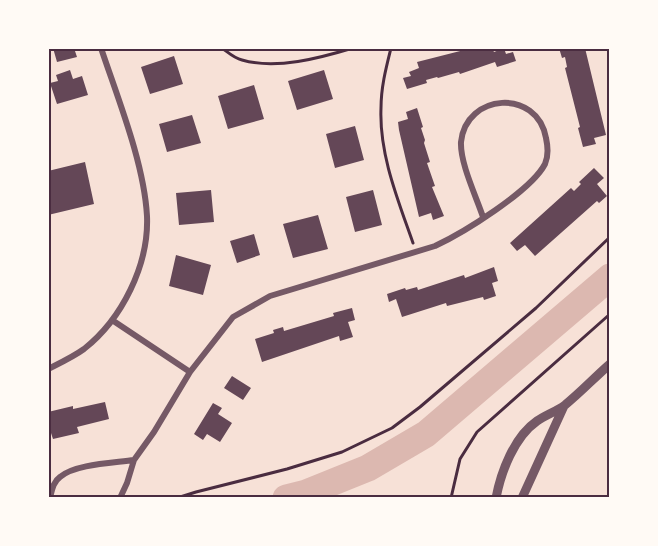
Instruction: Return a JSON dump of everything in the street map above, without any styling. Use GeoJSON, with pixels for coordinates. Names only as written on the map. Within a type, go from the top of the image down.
{"type":"FeatureCollection","features":[{"type":"Feature","properties":{"kind":"street"},"geometry":{"type":"LineString","coordinates":[[48,369],[84,349],[112,320],[137,273],[144,251],[147,217],[134,153],[101,48]]}},
{"type":"Feature","properties":{"kind":"street"},"geometry":{"type":"LineString","coordinates":[[120,498],[134,460],[154,432],[190,372],[233,317],[270,296],[435,246],[458,235],[509,201],[534,178],[548,157],[545,130],[536,114],[517,104],[497,102],[481,109],[469,122],[462,140],[461,149],[483,217]]}},
{"type":"Feature","properties":{"kind":"street"},"geometry":{"type":"LineString","coordinates":[[112,320],[190,372]]}},
{"type":"Feature","properties":{"kind":"street"},"geometry":{"type":"LineString","coordinates":[[496,498],[502,474],[519,441],[536,422],[564,406],[610,364]]}},
{"type":"Feature","properties":{"kind":"street"},"geometry":{"type":"LineString","coordinates":[[522,498],[564,406]]}},
{"type":"Feature","properties":{"kind":"street"},"geometry":{"type":"LineString","coordinates":[[50,498],[56,481],[70,471],[134,460]]}},
{"type":"Feature","properties":{"kind":"path"},"geometry":{"type":"LineString","coordinates":[[222,48],[243,60],[267,63],[311,58],[353,48]]}},
{"type":"Feature","properties":{"kind":"path"},"geometry":{"type":"LineString","coordinates":[[391,48],[382,85],[381,116],[387,161],[413,245]]}},
{"type":"Feature","properties":{"kind":"path"},"geometry":{"type":"LineString","coordinates":[[177,498],[331,456],[392,428],[527,315],[610,237]]}},
{"type":"Feature","properties":{"kind":"path"},"geometry":{"type":"LineString","coordinates":[[450,498],[460,459],[477,432],[610,314]]}},
{"type":"Feature","properties":{"kind":"building"},"geometry":{"type":"Polygon","coordinates":[[[53,48],[74,48],[77,57],[57,62],[53,48]]]}},
{"type":"Feature","properties":{"kind":"building"},"geometry":{"type":"Polygon","coordinates":[[[472,48],[492,48],[494,52],[504,48],[506,54],[513,52],[516,61],[497,67],[495,62],[460,74],[459,72],[426,80],[427,83],[407,89],[403,78],[411,76],[409,72],[419,68],[417,62],[472,48]]]}},
{"type":"Feature","properties":{"kind":"building"},"geometry":{"type":"Polygon","coordinates":[[[559,48],[585,48],[606,135],[594,138],[596,144],[583,147],[565,68],[567,67],[565,57],[562,58],[559,48]]]}},
{"type":"Feature","properties":{"kind":"building"},"geometry":{"type":"Polygon","coordinates":[[[174,56],[183,84],[150,94],[141,67],[174,56]]]}},
{"type":"Feature","properties":{"kind":"building"},"geometry":{"type":"Polygon","coordinates":[[[70,70],[73,79],[82,76],[88,95],[57,104],[50,83],[58,81],[56,75],[70,70]]]}},
{"type":"Feature","properties":{"kind":"building"},"geometry":{"type":"Polygon","coordinates":[[[324,70],[333,99],[297,110],[288,81],[324,70]]]}},
{"type":"Feature","properties":{"kind":"building"},"geometry":{"type":"Polygon","coordinates":[[[254,85],[264,119],[228,129],[218,96],[254,85]]]}},
{"type":"Feature","properties":{"kind":"building"},"geometry":{"type":"Polygon","coordinates":[[[417,108],[430,162],[427,163],[435,186],[432,187],[444,216],[433,220],[431,213],[419,217],[399,130],[398,122],[408,119],[406,112],[417,108]]]}},
{"type":"Feature","properties":{"kind":"building"},"geometry":{"type":"Polygon","coordinates":[[[192,115],[201,143],[167,152],[159,124],[192,115]]]}},
{"type":"Feature","properties":{"kind":"building"},"geometry":{"type":"Polygon","coordinates":[[[355,126],[364,160],[335,168],[326,134],[355,126]]]}},
{"type":"Feature","properties":{"kind":"building"},"geometry":{"type":"Polygon","coordinates":[[[85,162],[94,204],[48,215],[48,171],[85,162]]]}},
{"type":"Feature","properties":{"kind":"building"},"geometry":{"type":"Polygon","coordinates":[[[594,168],[604,178],[597,184],[607,196],[599,203],[597,201],[535,256],[525,245],[517,251],[510,243],[571,188],[574,191],[581,184],[579,182],[594,168]]]}},
{"type":"Feature","properties":{"kind":"building"},"geometry":{"type":"Polygon","coordinates":[[[211,190],[214,222],[179,225],[176,193],[211,190]]]}},
{"type":"Feature","properties":{"kind":"building"},"geometry":{"type":"Polygon","coordinates":[[[373,190],[382,225],[355,232],[346,197],[373,190]]]}},
{"type":"Feature","properties":{"kind":"building"},"geometry":{"type":"Polygon","coordinates":[[[318,215],[328,249],[293,258],[283,224],[318,215]]]}},
{"type":"Feature","properties":{"kind":"building"},"geometry":{"type":"Polygon","coordinates":[[[254,234],[260,255],[237,263],[230,241],[254,234]]]}},
{"type":"Feature","properties":{"kind":"building"},"geometry":{"type":"Polygon","coordinates":[[[176,255],[211,265],[203,295],[169,286],[176,255]]]}},
{"type":"Feature","properties":{"kind":"building"},"geometry":{"type":"Polygon","coordinates":[[[494,267],[498,281],[492,283],[496,296],[484,300],[483,297],[447,306],[446,303],[402,317],[396,299],[389,302],[387,294],[405,288],[406,290],[417,287],[418,290],[464,275],[465,278],[494,267]]]}},
{"type":"Feature","properties":{"kind":"building"},"geometry":{"type":"Polygon","coordinates":[[[352,308],[355,320],[348,322],[353,337],[340,341],[339,336],[262,362],[255,339],[274,333],[273,330],[283,327],[284,331],[334,316],[333,313],[352,308]]]}},
{"type":"Feature","properties":{"kind":"building"},"geometry":{"type":"Polygon","coordinates":[[[232,376],[251,388],[243,400],[224,388],[232,376]]]}},
{"type":"Feature","properties":{"kind":"building"},"geometry":{"type":"Polygon","coordinates":[[[105,402],[109,419],[77,427],[79,433],[53,439],[51,433],[48,434],[48,412],[105,402]]]}},
{"type":"Feature","properties":{"kind":"building"},"geometry":{"type":"Polygon","coordinates":[[[213,403],[222,408],[218,414],[232,423],[220,442],[207,434],[203,440],[194,434],[213,403]]]}},
{"type":"Feature","properties":{"kind":"waterway"},"geometry":{"type":"LineString","coordinates":[[286,498],[306,493],[368,468],[426,434],[610,277]]}}]}
